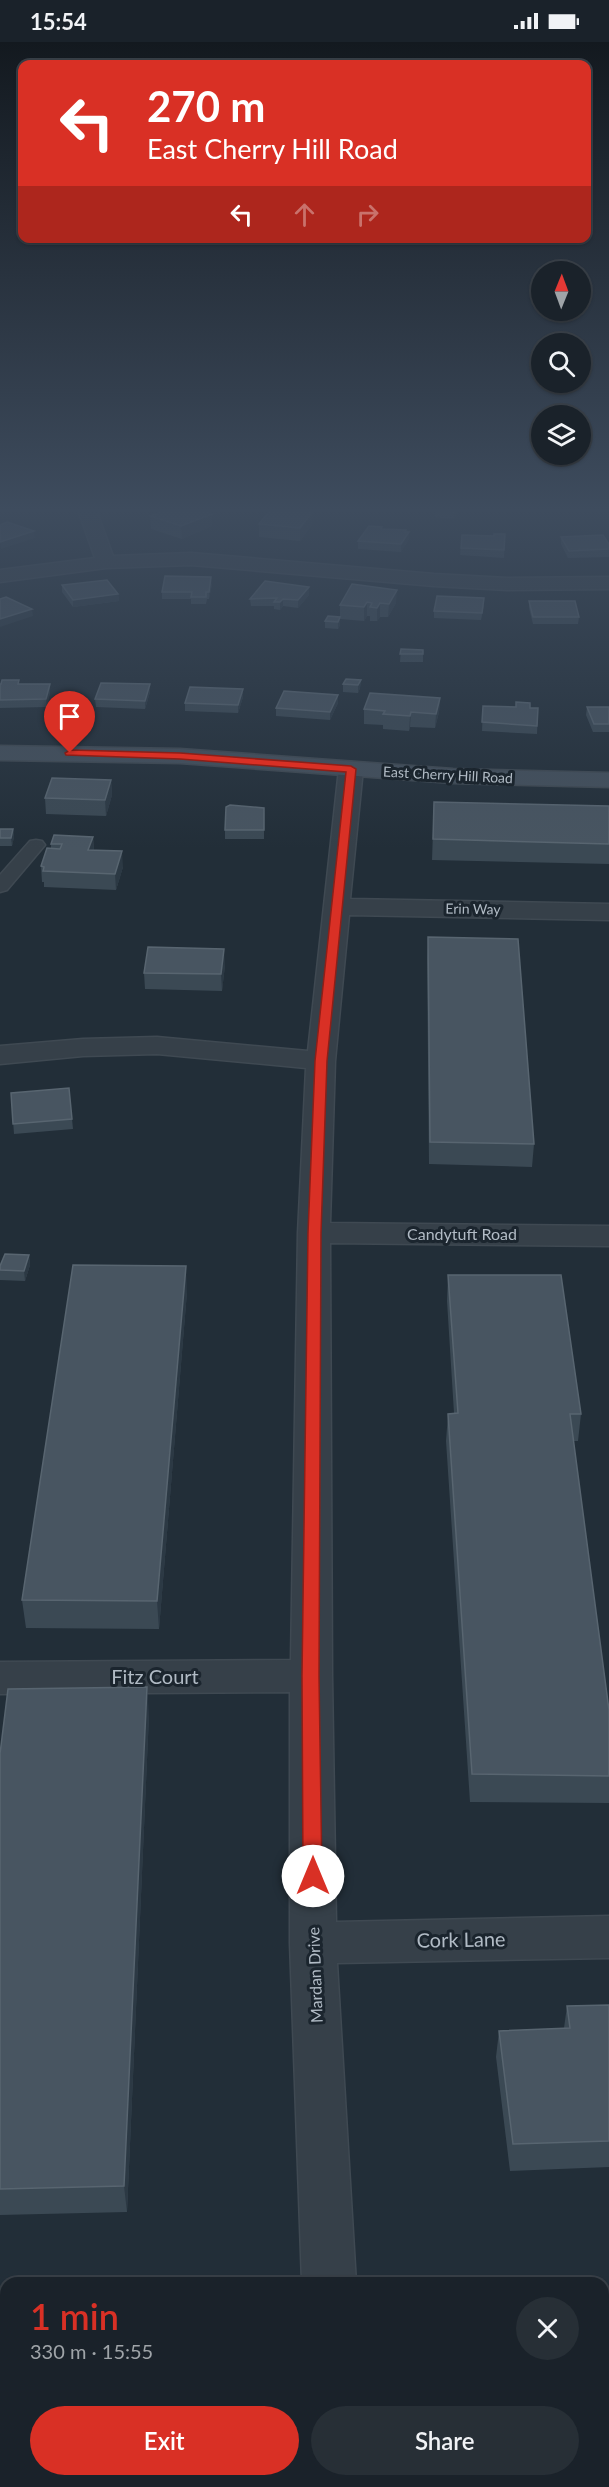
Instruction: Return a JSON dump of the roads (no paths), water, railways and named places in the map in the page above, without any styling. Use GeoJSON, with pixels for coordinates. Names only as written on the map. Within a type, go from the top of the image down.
{"type":"FeatureCollection","features":[{"type":"Feature","properties":{"kind":"main road","name":"East Cherry Hill Road"},"geometry":{"type":"LineString","coordinates":[[0,753],[180,756],[453,777],[609,780]]}},
{"type":"Feature","properties":{"kind":"street","name":"Mardan Drive"},"geometry":{"type":"LineString","coordinates":[[330,2277],[313,1943],[311,1676],[314,1233],[321,1061],[351,769]]}},
{"type":"Feature","properties":{"kind":"street","name":"Erin Way"},"geometry":{"type":"LineString","coordinates":[[337,907],[609,912]]}},
{"type":"Feature","properties":{"kind":"street"},"geometry":{"type":"LineString","coordinates":[[0,1055],[47,1049],[134,1045],[214,1048],[321,1061]]}},
{"type":"Feature","properties":{"kind":"street","name":"Candytuft Road"},"geometry":{"type":"LineString","coordinates":[[314,1233],[609,1236]]}},
{"type":"Feature","properties":{"kind":"street","name":"Fitz Court"},"geometry":{"type":"LineString","coordinates":[[0,1678],[311,1676]]}},
{"type":"Feature","properties":{"kind":"street","name":"Cork Lane"},"geometry":{"type":"LineString","coordinates":[[313,1943],[609,1937]]}},
{"type":"Feature","properties":{"kind":"lane"},"geometry":{"type":"LineString","coordinates":[[0,886],[36,845]]}}]}
